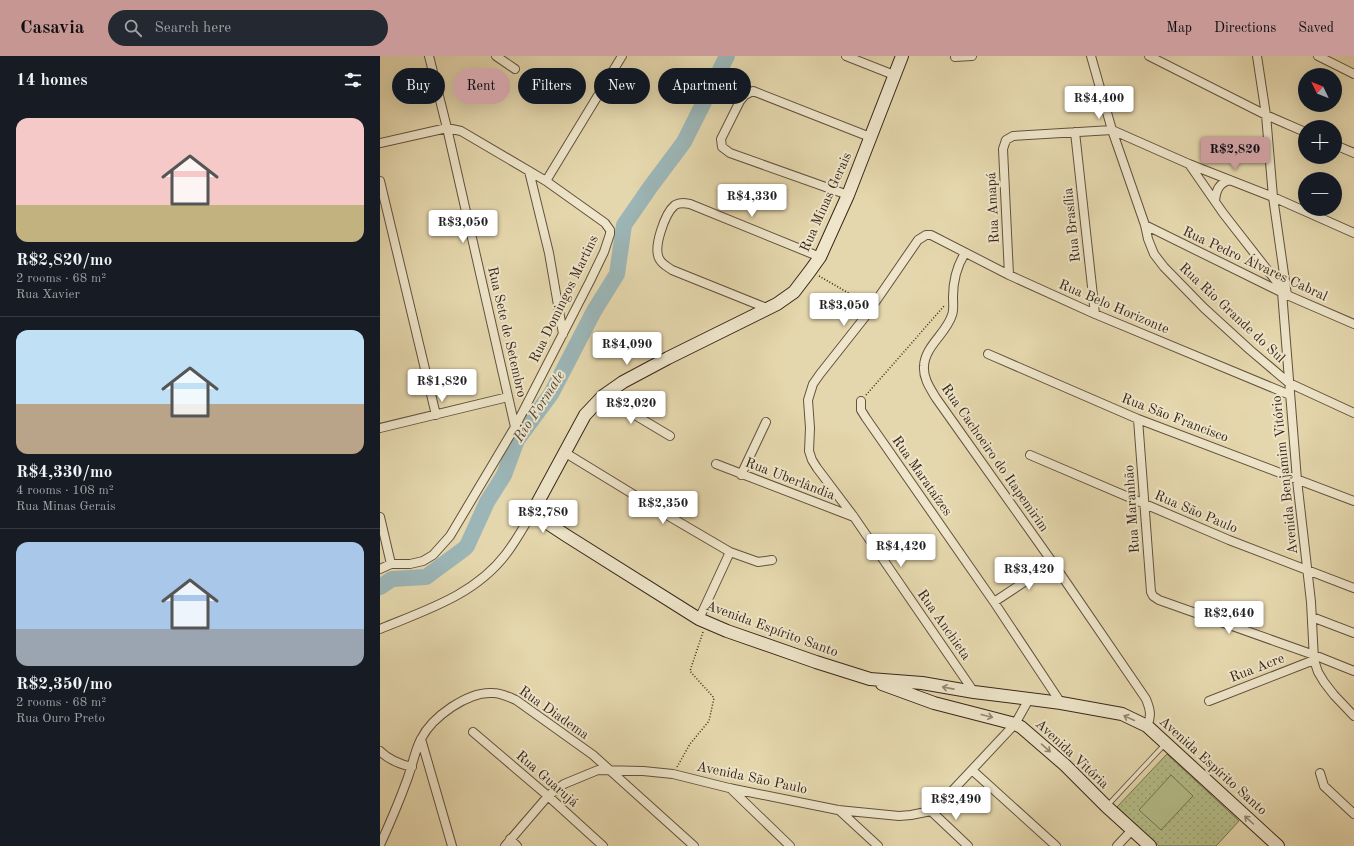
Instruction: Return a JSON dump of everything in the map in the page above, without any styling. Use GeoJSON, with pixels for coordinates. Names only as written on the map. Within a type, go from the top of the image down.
{"type":"FeatureCollection","features":[{"type":"Feature","properties":{"kind":"street","name":"Rua Sete de Setembro"},"geometry":{"type":"LineString","coordinates":[[429,56],[515,427]]}},
{"type":"Feature","properties":{"kind":"street"},"geometry":{"type":"LineString","coordinates":[[496,56],[515,69]]}},
{"type":"Feature","properties":{"kind":"street"},"geometry":{"type":"LineString","coordinates":[[546,182],[622,56]]}},
{"type":"Feature","properties":{"kind":"street"},"geometry":{"type":"LineString","coordinates":[[846,56],[894,75]]}},
{"type":"Feature","properties":{"kind":"street","name":"Rua Minas Gerais"},"geometry":{"type":"LineString","coordinates":[[532,513],[584,415],[603,396],[623,382],[668,358],[769,309],[794,292],[820,257],[848,195],[902,56]]}},
{"type":"Feature","properties":{"kind":"street"},"geometry":{"type":"LineString","coordinates":[[956,57],[972,56]]}},
{"type":"Feature","properties":{"kind":"street","name":"Rua Rio Grande do Sul"},"geometry":{"type":"LineString","coordinates":[[1091,56],[1112,130],[1154,254],[1169,272],[1204,308],[1289,383]]}},
{"type":"Feature","properties":{"kind":"street"},"geometry":{"type":"LineString","coordinates":[[1149,56],[1266,115],[1298,129]]}},
{"type":"Feature","properties":{"kind":"street","name":"Avenida Benjamim Vitório"},"geometry":{"type":"LineString","coordinates":[[1257,56],[1266,115],[1273,197],[1284,294],[1289,383],[1297,480],[1308,569],[1314,657]]}},
{"type":"Feature","properties":{"kind":"street"},"geometry":{"type":"LineString","coordinates":[[1318,56],[1354,74]]}},
{"type":"Feature","properties":{"kind":"street"},"geometry":{"type":"LineString","coordinates":[[848,195],[730,153],[722,147],[721,139],[740,101],[749,92],[753,91],[870,137]]}},
{"type":"Feature","properties":{"kind":"street","name":"Rua Domingos Martins"},"geometry":{"type":"LineString","coordinates":[[380,143],[446,128],[461,131],[546,182],[605,222],[610,230],[604,252],[515,427],[450,536],[432,555],[423,561],[410,564],[391,564],[380,569]]}},
{"type":"Feature","properties":{"kind":"street"},"geometry":{"type":"LineString","coordinates":[[1075,132],[1112,130],[1189,164],[1273,197],[1354,234]]}},
{"type":"Feature","properties":{"kind":"street","name":"Rua Amapá"},"geometry":{"type":"LineString","coordinates":[[1009,275],[1003,149],[1006,140],[1013,136],[1075,132]]}},
{"type":"Feature","properties":{"kind":"street","name":"Rua Brasília"},"geometry":{"type":"LineString","coordinates":[[1075,132],[1095,314]]}},
{"type":"Feature","properties":{"kind":"street"},"geometry":{"type":"LineString","coordinates":[[1342,148],[1354,153]]}},
{"type":"Feature","properties":{"kind":"street"},"geometry":{"type":"LineString","coordinates":[[1189,164],[1223,213],[1284,294]]}},
{"type":"Feature","properties":{"kind":"street"},"geometry":{"type":"LineString","coordinates":[[529,171],[549,253],[563,334]]}},
{"type":"Feature","properties":{"kind":"street"},"geometry":{"type":"LineString","coordinates":[[1215,200],[1218,186],[1223,182],[1230,180]]}},
{"type":"Feature","properties":{"kind":"street"},"geometry":{"type":"LineString","coordinates":[[380,181],[436,415]]}},
{"type":"Feature","properties":{"kind":"street"},"geometry":{"type":"LineString","coordinates":[[769,309],[665,266],[659,259],[658,242],[670,210],[680,203],[690,204],[820,257]]}},
{"type":"Feature","properties":{"kind":"street","name":"Rua Pedro Álvares Cabral"},"geometry":{"type":"LineString","coordinates":[[1145,225],[1284,294],[1354,324]]}},
{"type":"Feature","properties":{"kind":"street","name":"Rua Anchieta"},"geometry":{"type":"LineString","coordinates":[[931,235],[926,235],[918,240],[872,307],[813,384],[808,400],[810,455],[817,468],[854,517],[974,692]]}},
{"type":"Feature","properties":{"kind":"street","name":"Rua Belo Horizonte"},"geometry":{"type":"LineString","coordinates":[[931,235],[1009,275],[1095,314],[1290,395]]}},
{"type":"Feature","properties":{"kind":"street","name":"Rua Cachoeiro do Itapemirim"},"geometry":{"type":"LineString","coordinates":[[965,253],[956,270],[953,296],[953,314],[949,323],[931,347],[924,363],[924,373],[927,382],[936,398],[1053,563],[1146,698],[1150,709],[1150,720],[1147,726]]}},
{"type":"Feature","properties":{"kind":"street","name":"Rua São Francisco"},"geometry":{"type":"LineString","coordinates":[[988,354],[1138,419],[1354,502]]}},
{"type":"Feature","properties":{"kind":"street"},"geometry":{"type":"LineString","coordinates":[[1289,383],[1354,413]]}},
{"type":"Feature","properties":{"kind":"street"},"geometry":{"type":"LineString","coordinates":[[603,396],[670,436]]}},
{"type":"Feature","properties":{"kind":"street"},"geometry":{"type":"LineString","coordinates":[[380,428],[508,397]]}},
{"type":"Feature","properties":{"kind":"street","name":"Rua Marataízes"},"geometry":{"type":"LineString","coordinates":[[861,401],[861,410],[866,418],[994,602],[1061,703]]}},
{"type":"Feature","properties":{"kind":"street","name":"Rua Maranhão"},"geometry":{"type":"LineString","coordinates":[[1138,419],[1151,592],[1153,596],[1159,600],[1314,657]]}},
{"type":"Feature","properties":{"kind":"street"},"geometry":{"type":"LineString","coordinates":[[741,475],[766,422]]}},
{"type":"Feature","properties":{"kind":"street"},"geometry":{"type":"LineString","coordinates":[[564,452],[730,552],[758,562],[772,560]]}},
{"type":"Feature","properties":{"kind":"street","name":"Rua São Paulo"},"geometry":{"type":"LineString","coordinates":[[1030,454],[1229,540],[1308,569],[1354,588]]}},
{"type":"Feature","properties":{"kind":"street","name":"Rua Uberlândia"},"geometry":{"type":"LineString","coordinates":[[716,464],[741,475],[854,517]]}},
{"type":"Feature","properties":{"kind":"street"},"geometry":{"type":"LineString","coordinates":[[380,629],[447,601],[466,591],[481,580],[506,554],[532,513]]}},
{"type":"Feature","properties":{"kind":"street","name":"Avenida Espírito Santo"},"geometry":{"type":"LineString","coordinates":[[532,513],[702,620],[727,631],[816,662],[870,679],[922,683],[974,692],[1061,703],[1122,714],[1147,726],[1278,846]]}},
{"type":"Feature","properties":{"kind":"street"},"geometry":{"type":"LineString","coordinates":[[380,517],[391,564]]}},
{"type":"Feature","properties":{"kind":"street"},"geometry":{"type":"LineString","coordinates":[[702,620],[730,552]]}},
{"type":"Feature","properties":{"kind":"street"},"geometry":{"type":"LineString","coordinates":[[994,602],[1053,563]]}},
{"type":"Feature","properties":{"kind":"street"},"geometry":{"type":"LineString","coordinates":[[1312,617],[1354,633]]}},
{"type":"Feature","properties":{"kind":"street"},"geometry":{"type":"LineString","coordinates":[[1314,657],[1354,671]]}},
{"type":"Feature","properties":{"kind":"street"},"geometry":{"type":"LineString","coordinates":[[1314,657],[1318,672],[1324,682],[1354,716]]}},
{"type":"Feature","properties":{"kind":"street","name":"Rua Acre"},"geometry":{"type":"LineString","coordinates":[[1209,701],[1314,657]]}},
{"type":"Feature","properties":{"kind":"street","name":"Avenida Vitória"},"geometry":{"type":"LineString","coordinates":[[870,679],[921,699],[1015,724],[1028,732],[1065,765],[1106,806],[1150,846]]}},
{"type":"Feature","properties":{"kind":"street"},"geometry":{"type":"LineString","coordinates":[[921,699],[917,688],[922,683]]}},
{"type":"Feature","properties":{"kind":"street","name":"Rua Diadema"},"geometry":{"type":"LineString","coordinates":[[421,738],[432,724],[458,703],[468,697],[481,693],[492,692],[504,695],[528,707],[593,755],[694,846]]}},
{"type":"Feature","properties":{"kind":"street"},"geometry":{"type":"LineString","coordinates":[[1015,724],[1029,699]]}},
{"type":"Feature","properties":{"kind":"street","name":"Avenida São Paulo"},"geometry":{"type":"LineString","coordinates":[[507,843],[548,796],[564,784],[598,770],[673,774],[729,788],[838,810],[911,816],[931,811],[953,790],[1015,724]]}},
{"type":"Feature","properties":{"kind":"street","name":"Rua Guarujá"},"geometry":{"type":"LineString","coordinates":[[473,732],[548,796],[603,846]]}},
{"type":"Feature","properties":{"kind":"street"},"geometry":{"type":"LineString","coordinates":[[380,845],[398,806],[421,738]]}},
{"type":"Feature","properties":{"kind":"street"},"geometry":{"type":"LineString","coordinates":[[421,738],[452,846]]}},
{"type":"Feature","properties":{"kind":"street"},"geometry":{"type":"LineString","coordinates":[[380,750],[389,759],[412,767]]}},
{"type":"Feature","properties":{"kind":"street"},"geometry":{"type":"LineString","coordinates":[[972,770],[1056,846]]}},
{"type":"Feature","properties":{"kind":"street"},"geometry":{"type":"LineString","coordinates":[[1320,773],[1324,786],[1354,814]]}},
{"type":"Feature","properties":{"kind":"street"},"geometry":{"type":"LineString","coordinates":[[729,788],[790,846]]}},
{"type":"Feature","properties":{"kind":"street"},"geometry":{"type":"LineString","coordinates":[[838,810],[878,846]]}},
{"type":"Feature","properties":{"kind":"street"},"geometry":{"type":"LineString","coordinates":[[931,811],[968,846]]}},
{"type":"Feature","properties":{"kind":"street"},"geometry":{"type":"LineString","coordinates":[[1117,846],[1132,830]]}},
{"type":"Feature","properties":{"kind":"street"},"geometry":{"type":"LineString","coordinates":[[507,843],[517,846]]}},
{"type":"Feature","properties":{"kind":"lane"},"geometry":{"type":"LineString","coordinates":[[1106,806],[1166,744]]}},
{"type":"Feature","properties":{"kind":"path"},"geometry":{"type":"LineString","coordinates":[[810,271],[872,307]]}},
{"type":"Feature","properties":{"kind":"path"},"geometry":{"type":"LineString","coordinates":[[861,401],[953,296]]}},
{"type":"Feature","properties":{"kind":"path"},"geometry":{"type":"LineString","coordinates":[[673,774],[690,744],[709,721],[714,698],[690,671],[702,620]]}},
{"type":"Feature","properties":{"kind":"green space"},"geometry":{"type":"Polygon","coordinates":[[[1167,754],[1239,821],[1216,846],[1159,846],[1117,807],[1167,754]]]}},
{"type":"Feature","properties":{"kind":"green space"},"geometry":{"type":"Polygon","coordinates":[[[1171,775],[1193,796],[1161,830],[1139,810],[1171,775]]]}},
{"type":"Feature","properties":{"kind":"waterway","name":"Rio Formate"},"geometry":{"type":"LineString","coordinates":[[380,587],[392,579],[426,577],[467,546],[487,502],[504,475],[517,440],[551,394],[594,311],[617,274],[624,225],[684,142],[727,56]]}}]}
